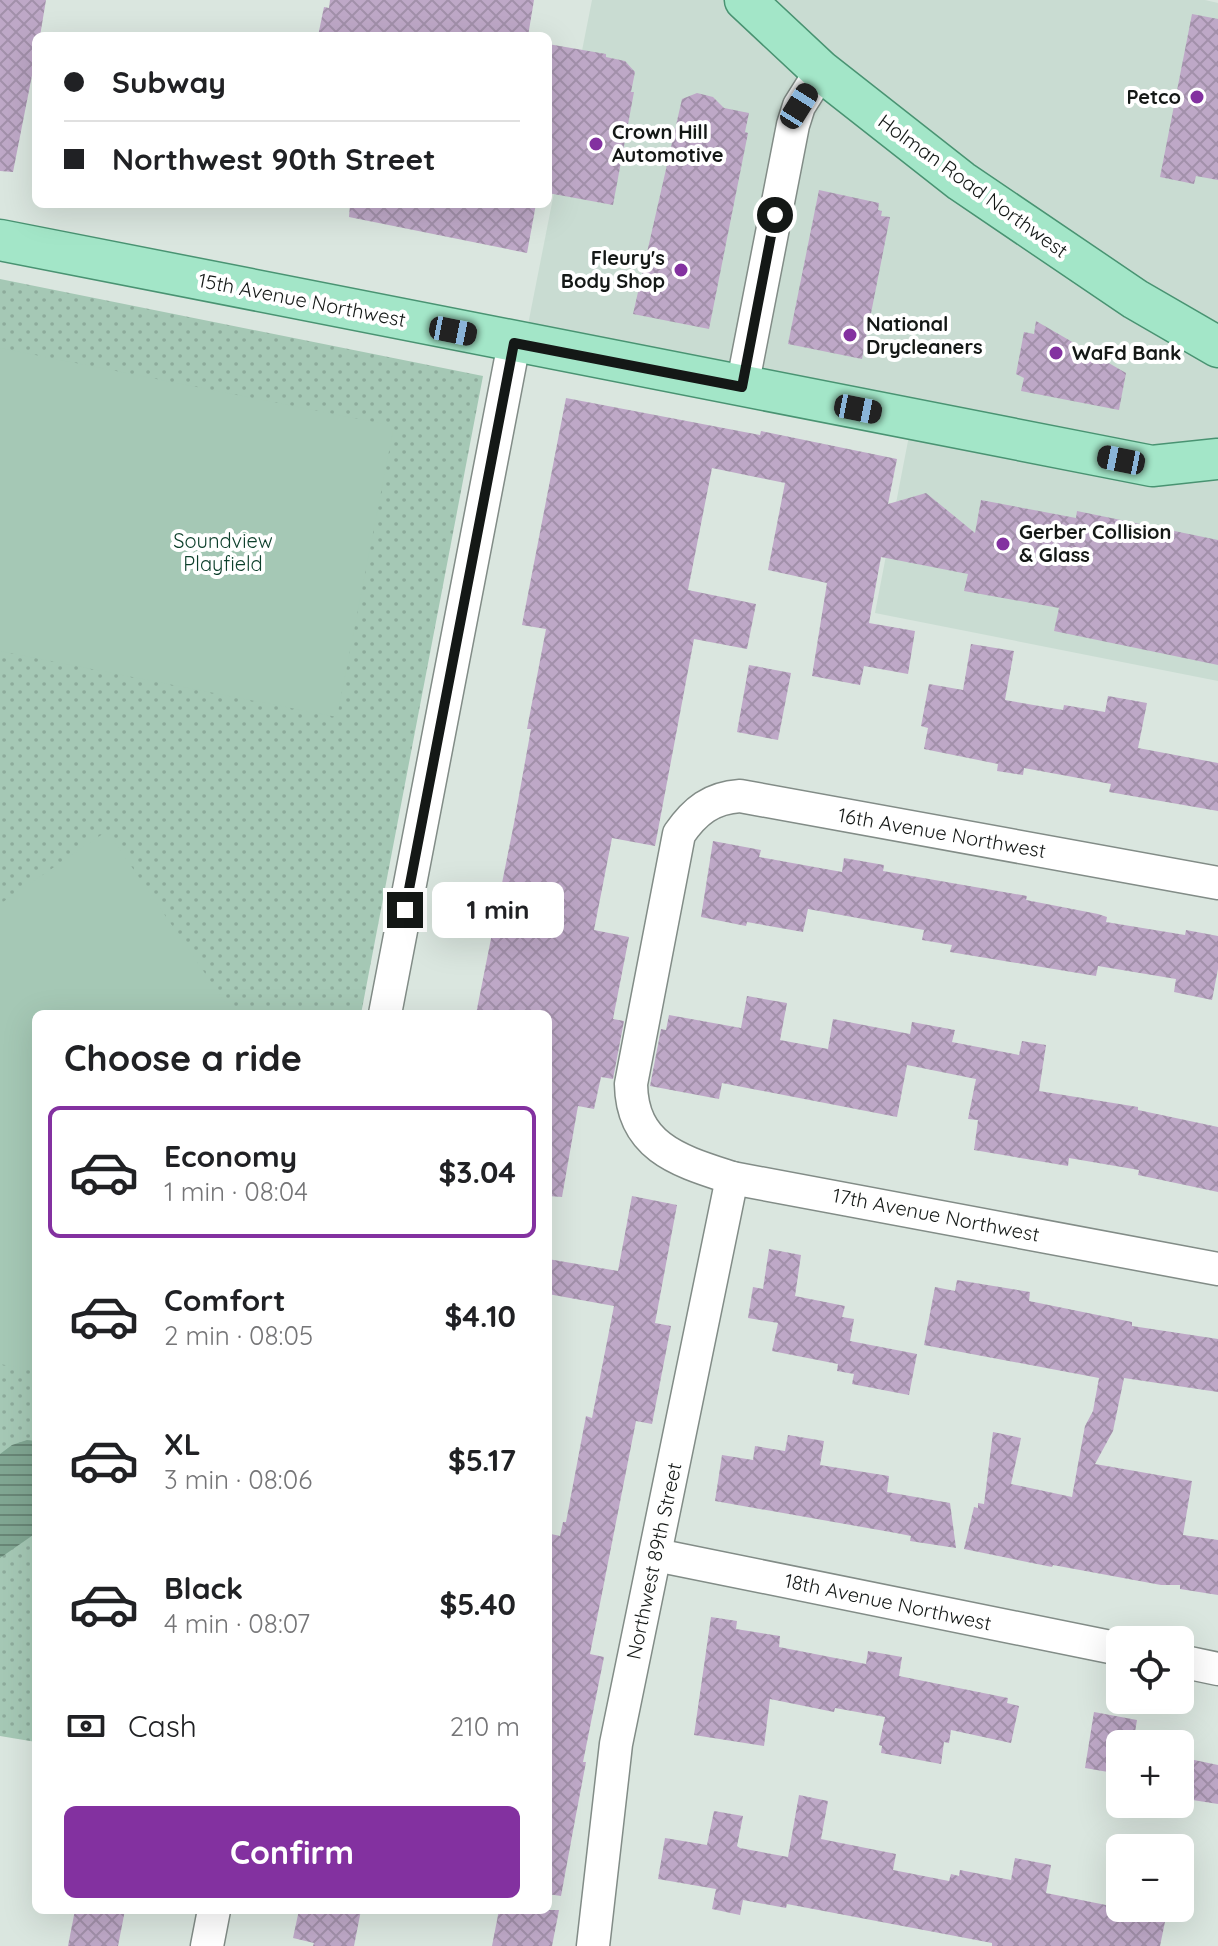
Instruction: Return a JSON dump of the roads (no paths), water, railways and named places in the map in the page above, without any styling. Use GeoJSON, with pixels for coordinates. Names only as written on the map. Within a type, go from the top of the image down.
{"type":"FeatureCollection","features":[{"type":"Feature","properties":{"kind":"main road","name":"Holman Road Northwest"},"geometry":{"type":"LineString","coordinates":[[745,0],[821,71],[961,181],[1135,299],[1218,347]]}},
{"type":"Feature","properties":{"kind":"main road","name":"15th Avenue Northwest"},"geometry":{"type":"LineString","coordinates":[[0,240],[1152,466],[1218,459]]}},
{"type":"Feature","properties":{"kind":"main road"},"geometry":{"type":"LineString","coordinates":[[1152,466],[1218,478]]}},
{"type":"Feature","properties":{"kind":"street"},"geometry":{"type":"LineString","coordinates":[[742,387],[793,125],[799,106],[821,71]]}},
{"type":"Feature","properties":{"kind":"street"},"geometry":{"type":"LineString","coordinates":[[386,1010],[514,343]]}},
{"type":"Feature","properties":{"kind":"street","name":"16th Avenue Northwest"},"geometry":{"type":"LineString","coordinates":[[658,1147],[642,1130],[634,1112],[631,1084],[679,834],[692,815],[709,803],[724,797],[740,796],[1218,883]]}},
{"type":"Feature","properties":{"kind":"street","name":"17th Avenue Northwest"},"geometry":{"type":"LineString","coordinates":[[658,1147],[687,1164],[732,1178],[1218,1269]]}},
{"type":"Feature","properties":{"kind":"street","name":"Northwest 89th Street"},"geometry":{"type":"LineString","coordinates":[[593,1946],[616,1744],[732,1178]]}},
{"type":"Feature","properties":{"kind":"street","name":"18th Avenue Northwest"},"geometry":{"type":"LineString","coordinates":[[656,1555],[1106,1646]]}},
{"type":"Feature","properties":{"kind":"street"},"geometry":{"type":"LineString","coordinates":[[1194,1664],[1218,1669]]}},
{"type":"Feature","properties":{"kind":"street"},"geometry":{"type":"LineString","coordinates":[[207,1946],[213,1914]]}},
{"type":"Feature","properties":{"kind":"place","name":"Petco"},"geometry":{"type":"Point","coordinates":[1197,97]}},
{"type":"Feature","properties":{"kind":"place","name":"Crown Hill Automotive"},"geometry":{"type":"Point","coordinates":[596,144]}},
{"type":"Feature","properties":{"kind":"place","name":"Fleury's Body Shop"},"geometry":{"type":"Point","coordinates":[681,270]}},
{"type":"Feature","properties":{"kind":"place","name":"National Drycleaners"},"geometry":{"type":"Point","coordinates":[850,335]}},
{"type":"Feature","properties":{"kind":"place","name":"WaFd Bank"},"geometry":{"type":"Point","coordinates":[1056,353]}},
{"type":"Feature","properties":{"kind":"place","name":"Gerber Collision & Glass"},"geometry":{"type":"Point","coordinates":[1003,544]}},
{"type":"Feature","properties":{"kind":"park label","name":"Soundview Playfield"},"geometry":{"type":"Point","coordinates":[223,552]}}]}
